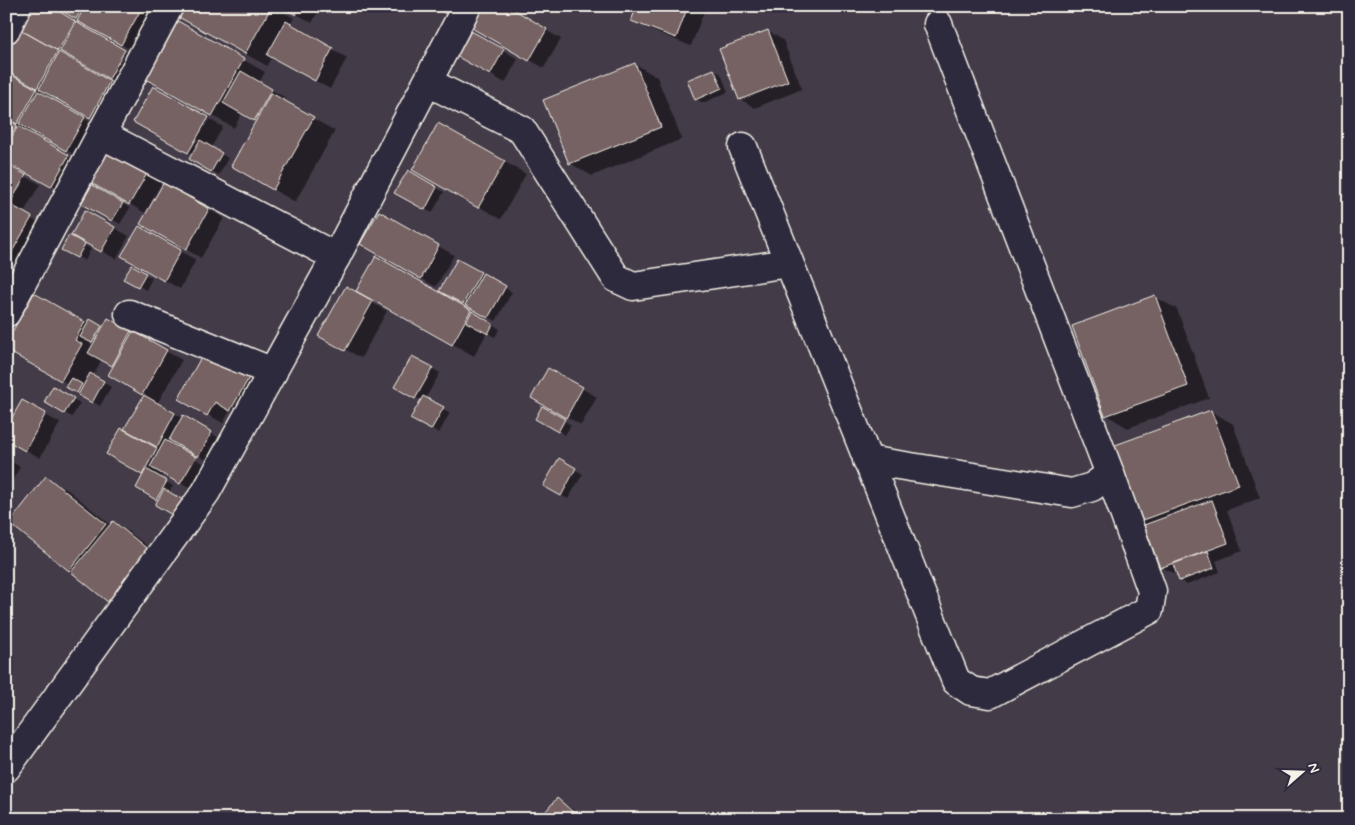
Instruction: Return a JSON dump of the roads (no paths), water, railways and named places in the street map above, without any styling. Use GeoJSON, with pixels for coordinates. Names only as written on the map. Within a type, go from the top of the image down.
{"type":"FeatureCollection","features":[{"type":"Feature","properties":{"kind":"street"},"geometry":{"type":"LineString","coordinates":[[6,29],[17,6]]}},
{"type":"Feature","properties":{"kind":"street"},"geometry":{"type":"LineString","coordinates":[[6,313],[169,6]]}},
{"type":"Feature","properties":{"kind":"street"},"geometry":{"type":"LineString","coordinates":[[6,768],[206,492],[336,257],[467,6]]}},
{"type":"Feature","properties":{"kind":"street"},"geometry":{"type":"LineString","coordinates":[[743,148],[866,460],[956,681],[971,691],[990,694],[1149,610],[1152,591],[1110,474],[938,24]]}},
{"type":"Feature","properties":{"kind":"street"},"geometry":{"type":"LineString","coordinates":[[428,82],[522,130],[616,278],[633,286],[789,264]]}},
{"type":"Feature","properties":{"kind":"street"},"geometry":{"type":"LineString","coordinates":[[101,134],[336,257]]}},
{"type":"Feature","properties":{"kind":"street"},"geometry":{"type":"LineString","coordinates":[[130,314],[273,372]]}},
{"type":"Feature","properties":{"kind":"street"},"geometry":{"type":"LineString","coordinates":[[866,460],[1072,493],[1092,487],[1110,474]]}}]}
